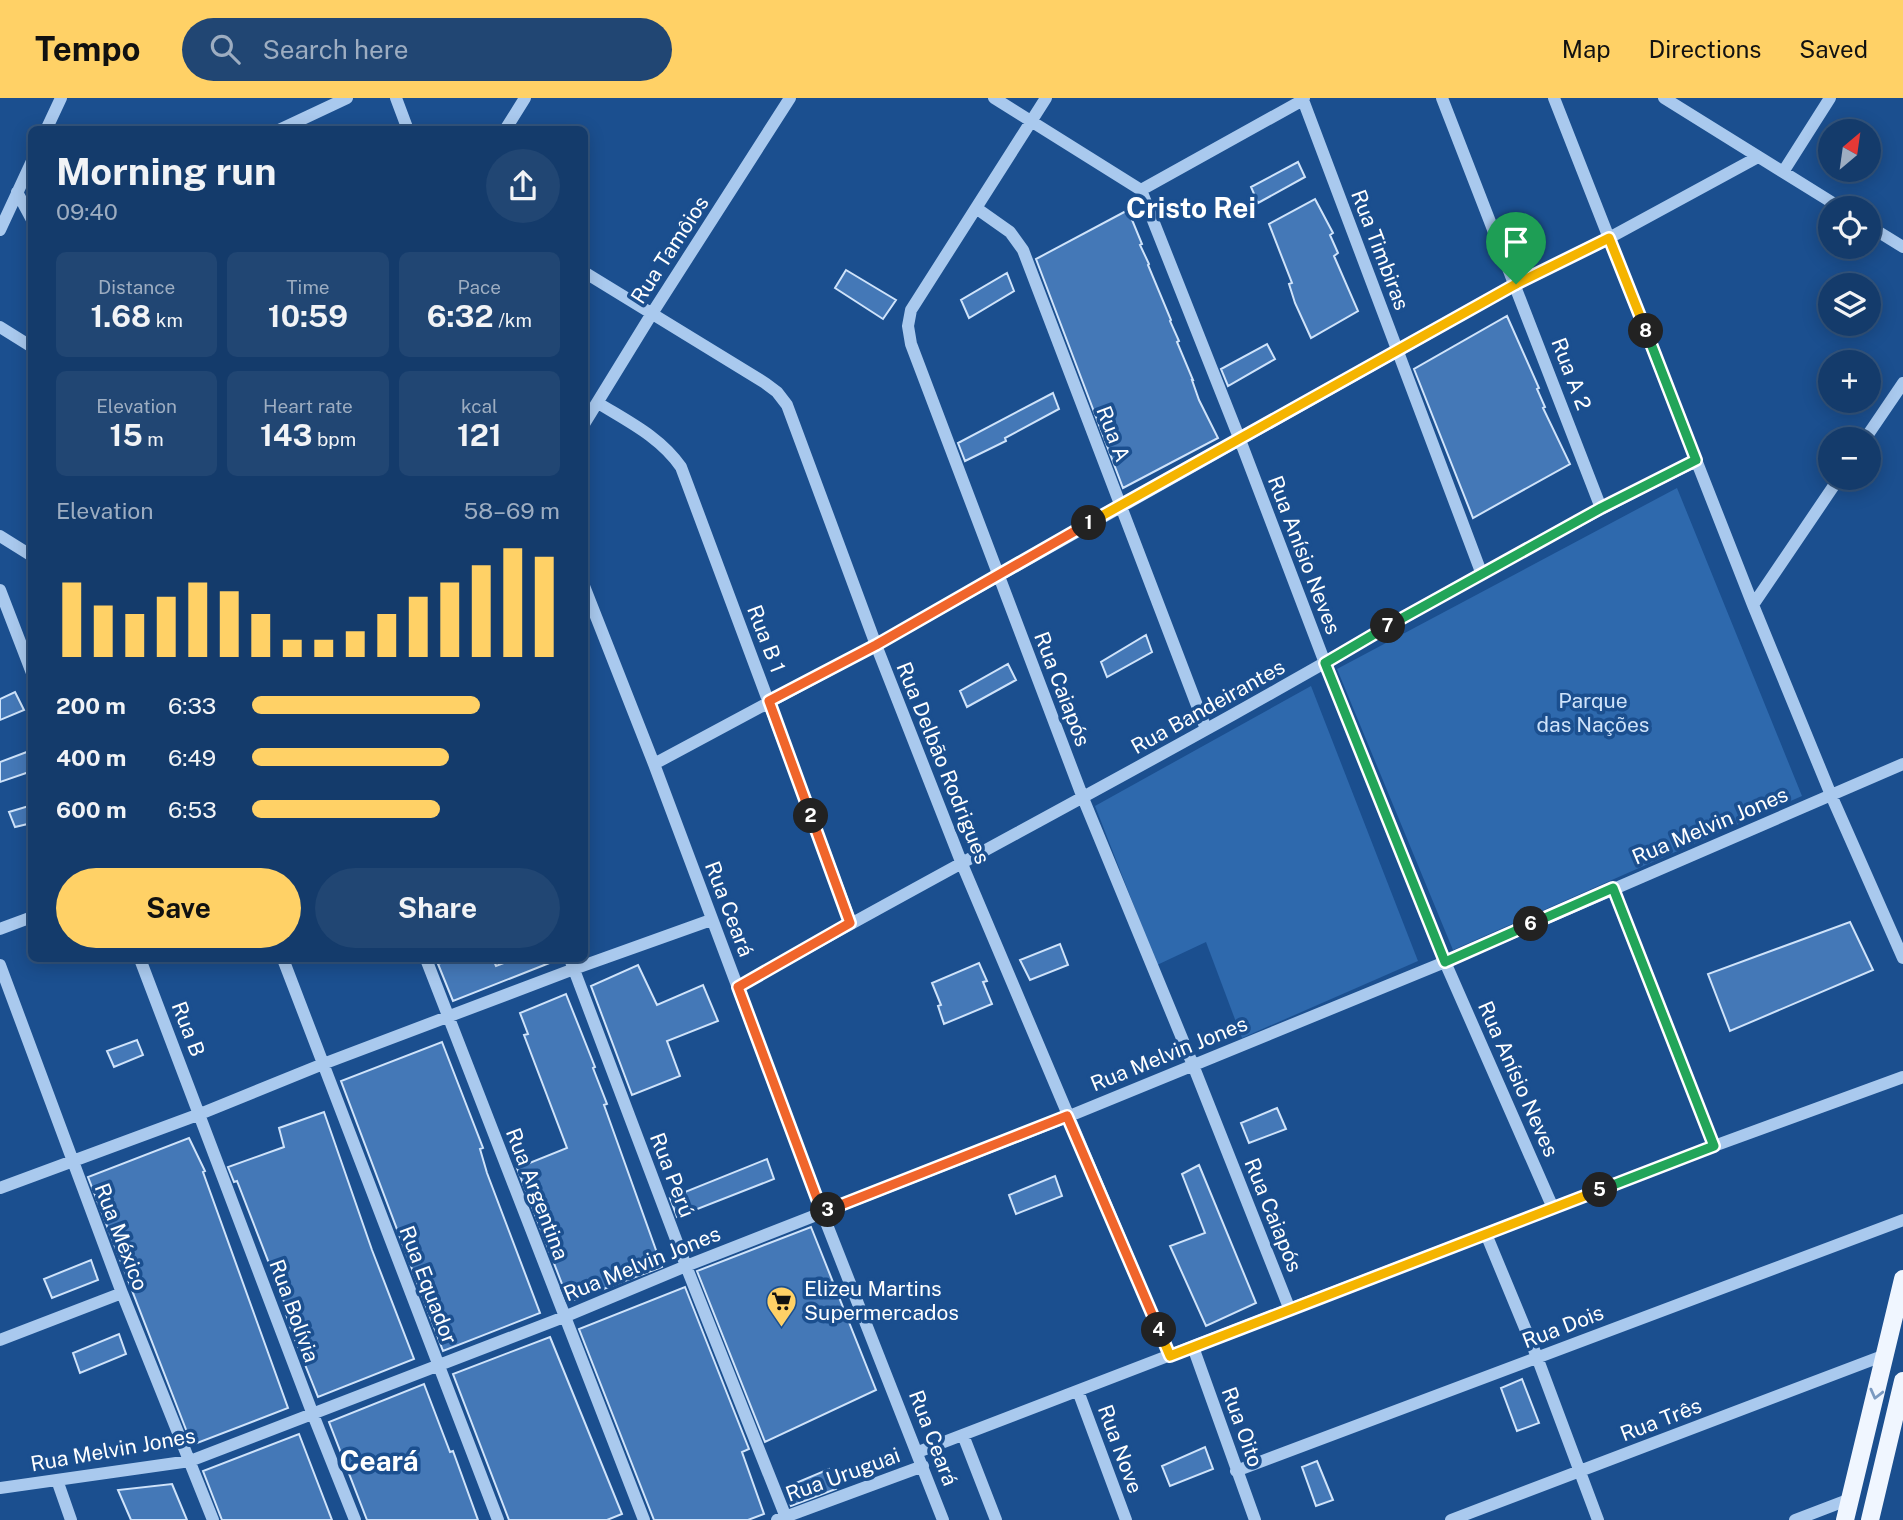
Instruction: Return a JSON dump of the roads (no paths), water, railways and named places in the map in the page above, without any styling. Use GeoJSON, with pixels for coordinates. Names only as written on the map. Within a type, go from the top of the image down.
{"type":"FeatureCollection","features":[{"type":"Feature","properties":{"kind":"main road"},"geometry":{"type":"LineString","coordinates":[[1845,1520],[1903,1279]]}},
{"type":"Feature","properties":{"kind":"main road"},"geometry":{"type":"LineString","coordinates":[[1870,1520],[1903,1381]]}},
{"type":"Feature","properties":{"kind":"street"},"geometry":{"type":"LineString","coordinates":[[48,126],[61,98]]}},
{"type":"Feature","properties":{"kind":"street"},"geometry":{"type":"LineString","coordinates":[[288,126],[347,98]]}},
{"type":"Feature","properties":{"kind":"street"},"geometry":{"type":"LineString","coordinates":[[396,98],[406,126]]}},
{"type":"Feature","properties":{"kind":"street"},"geometry":{"type":"LineString","coordinates":[[508,126],[525,98]]}},
{"type":"Feature","properties":{"kind":"street","name":"Rua Tamôios"},"geometry":{"type":"LineString","coordinates":[[588,418],[790,98]]}},
{"type":"Feature","properties":{"kind":"street"},"geometry":{"type":"LineString","coordinates":[[994,98],[1141,190],[1304,99]]}},
{"type":"Feature","properties":{"kind":"street","name":"Rua Caiapós"},"geometry":{"type":"LineString","coordinates":[[1046,98],[911,310],[908,326],[911,344],[1083,798],[1290,1310]]}},
{"type":"Feature","properties":{"kind":"street","name":"Rua A 2"},"geometry":{"type":"LineString","coordinates":[[1442,98],[1601,508]]}},
{"type":"Feature","properties":{"kind":"street"},"geometry":{"type":"LineString","coordinates":[[1664,98],[1821,196]]}},
{"type":"Feature","properties":{"kind":"street"},"geometry":{"type":"LineString","coordinates":[[1783,172],[1830,98]]}},
{"type":"Feature","properties":{"kind":"street","name":"Rua Timbiras"},"geometry":{"type":"LineString","coordinates":[[1304,99],[1481,572]]}},
{"type":"Feature","properties":{"kind":"street"},"geometry":{"type":"LineString","coordinates":[[1558,101],[1753,605],[1831,794],[1903,958]]}},
{"type":"Feature","properties":{"kind":"street"},"geometry":{"type":"LineString","coordinates":[[654,764],[876,645],[1516,284],[1609,238],[1758,157]]}},
{"type":"Feature","properties":{"kind":"street"},"geometry":{"type":"LineString","coordinates":[[0,230],[28,169]]}},
{"type":"Feature","properties":{"kind":"street","name":"Rua Anísio Neves"},"geometry":{"type":"LineString","coordinates":[[1141,190],[1325,663],[1445,962],[1553,1208]]}},
{"type":"Feature","properties":{"kind":"street"},"geometry":{"type":"LineString","coordinates":[[17,192],[28,213]]}},
{"type":"Feature","properties":{"kind":"street","name":"Rua A"},"geometry":{"type":"LineString","coordinates":[[976,208],[1010,232],[1023,250],[1206,729]]}},
{"type":"Feature","properties":{"kind":"street"},"geometry":{"type":"LineString","coordinates":[[1881,233],[1903,247]]}},
{"type":"Feature","properties":{"kind":"street","name":"Rua Delbão Rodrigues"},"geometry":{"type":"LineString","coordinates":[[588,275],[765,383],[777,392],[787,405],[876,645],[962,864],[1170,1356]]}},
{"type":"Feature","properties":{"kind":"street"},"geometry":{"type":"LineString","coordinates":[[0,327],[28,344]]}},
{"type":"Feature","properties":{"kind":"street"},"geometry":{"type":"LineString","coordinates":[[1873,427],[1903,383]]}},
{"type":"Feature","properties":{"kind":"street","name":"Rua B 1"},"geometry":{"type":"LineString","coordinates":[[598,403],[654,438],[670,451],[681,467],[850,923]]}},
{"type":"Feature","properties":{"kind":"street","name":"Rua Bandeirantes"},"geometry":{"type":"LineString","coordinates":[[738,987],[1325,663],[1481,572],[1696,460]]}},
{"type":"Feature","properties":{"kind":"street"},"geometry":{"type":"LineString","coordinates":[[1753,605],[1831,490]]}},
{"type":"Feature","properties":{"kind":"street"},"geometry":{"type":"LineString","coordinates":[[0,536],[28,554]]}},
{"type":"Feature","properties":{"kind":"street"},"geometry":{"type":"LineString","coordinates":[[0,590],[28,663]]}},
{"type":"Feature","properties":{"kind":"street","name":"Rua Ceará"},"geometry":{"type":"LineString","coordinates":[[588,596],[822,1212],[943,1520]]}},
{"type":"Feature","properties":{"kind":"street","name":"Rua Melvin Jones"},"geometry":{"type":"LineString","coordinates":[[0,1488],[190,1461],[564,1317],[1193,1065],[1445,962],[1903,764]]}},
{"type":"Feature","properties":{"kind":"street"},"geometry":{"type":"LineString","coordinates":[[1613,888],[1714,1146]]}},
{"type":"Feature","properties":{"kind":"street"},"geometry":{"type":"LineString","coordinates":[[0,929],[28,918]]}},
{"type":"Feature","properties":{"kind":"street"},"geometry":{"type":"LineString","coordinates":[[588,959],[711,920]]}},
{"type":"Feature","properties":{"kind":"street","name":"Rua B"},"geometry":{"type":"LineString","coordinates":[[141,962],[200,1114]]}},
{"type":"Feature","properties":{"kind":"street"},"geometry":{"type":"LineString","coordinates":[[284,962],[323,1064]]}},
{"type":"Feature","properties":{"kind":"street","name":"Rua Argentina"},"geometry":{"type":"LineString","coordinates":[[427,962],[644,1520]]}},
{"type":"Feature","properties":{"kind":"street"},"geometry":{"type":"LineString","coordinates":[[0,1188],[200,1114],[447,1017],[572,964]]}},
{"type":"Feature","properties":{"kind":"street","name":"Rua Perú"},"geometry":{"type":"LineString","coordinates":[[572,964],[783,1519]]}},
{"type":"Feature","properties":{"kind":"street","name":"Rua México"},"geometry":{"type":"LineString","coordinates":[[0,965],[122,1293],[213,1520]]}},
{"type":"Feature","properties":{"kind":"street","name":"Rua Equador"},"geometry":{"type":"LineString","coordinates":[[323,1064],[498,1520]]}},
{"type":"Feature","properties":{"kind":"street"},"geometry":{"type":"LineString","coordinates":[[918,1452],[1714,1146],[1903,1077]]}},
{"type":"Feature","properties":{"kind":"street","name":"Rua Bolívia"},"geometry":{"type":"LineString","coordinates":[[200,1114],[355,1520]]}},
{"type":"Feature","properties":{"kind":"street","name":"Rua Dois"},"geometry":{"type":"LineString","coordinates":[[1236,1471],[1903,1220]]}},
{"type":"Feature","properties":{"kind":"street"},"geometry":{"type":"LineString","coordinates":[[1486,1234],[1537,1357],[1598,1520]]}},
{"type":"Feature","properties":{"kind":"street"},"geometry":{"type":"LineString","coordinates":[[0,1340],[122,1293]]}},
{"type":"Feature","properties":{"kind":"street","name":"Rua Oito"},"geometry":{"type":"LineString","coordinates":[[1193,1347],[1255,1520]]}},
{"type":"Feature","properties":{"kind":"street","name":"Rua Três"},"geometry":{"type":"LineString","coordinates":[[1451,1520],[1885,1355]]}},
{"type":"Feature","properties":{"kind":"street","name":"Rua Nove"},"geometry":{"type":"LineString","coordinates":[[1078,1391],[1126,1520]]}},
{"type":"Feature","properties":{"kind":"street"},"geometry":{"type":"LineString","coordinates":[[964,1435],[996,1520]]}},
{"type":"Feature","properties":{"kind":"street","name":"Rua Uruguai"},"geometry":{"type":"LineString","coordinates":[[783,1519],[923,1466]]}},
{"type":"Feature","properties":{"kind":"street"},"geometry":{"type":"LineString","coordinates":[[57,1480],[71,1520]]}},
{"type":"Feature","properties":{"kind":"street"},"geometry":{"type":"LineString","coordinates":[[1795,1520],[1850,1499]]}},
{"type":"Feature","properties":{"kind":"place","name":"Elizeu Martins Supermercados"},"geometry":{"type":"Point","coordinates":[781,1328]}},
{"type":"Feature","properties":{"kind":"district","name":"Cristo Rei"},"geometry":{"type":"Point","coordinates":[1191,208]}},
{"type":"Feature","properties":{"kind":"district","name":"Ceará"},"geometry":{"type":"Point","coordinates":[379,1461]}},
{"type":"Feature","properties":{"kind":"park label","name":"Parque das Nações"},"geometry":{"type":"Point","coordinates":[1593,713]}}]}
